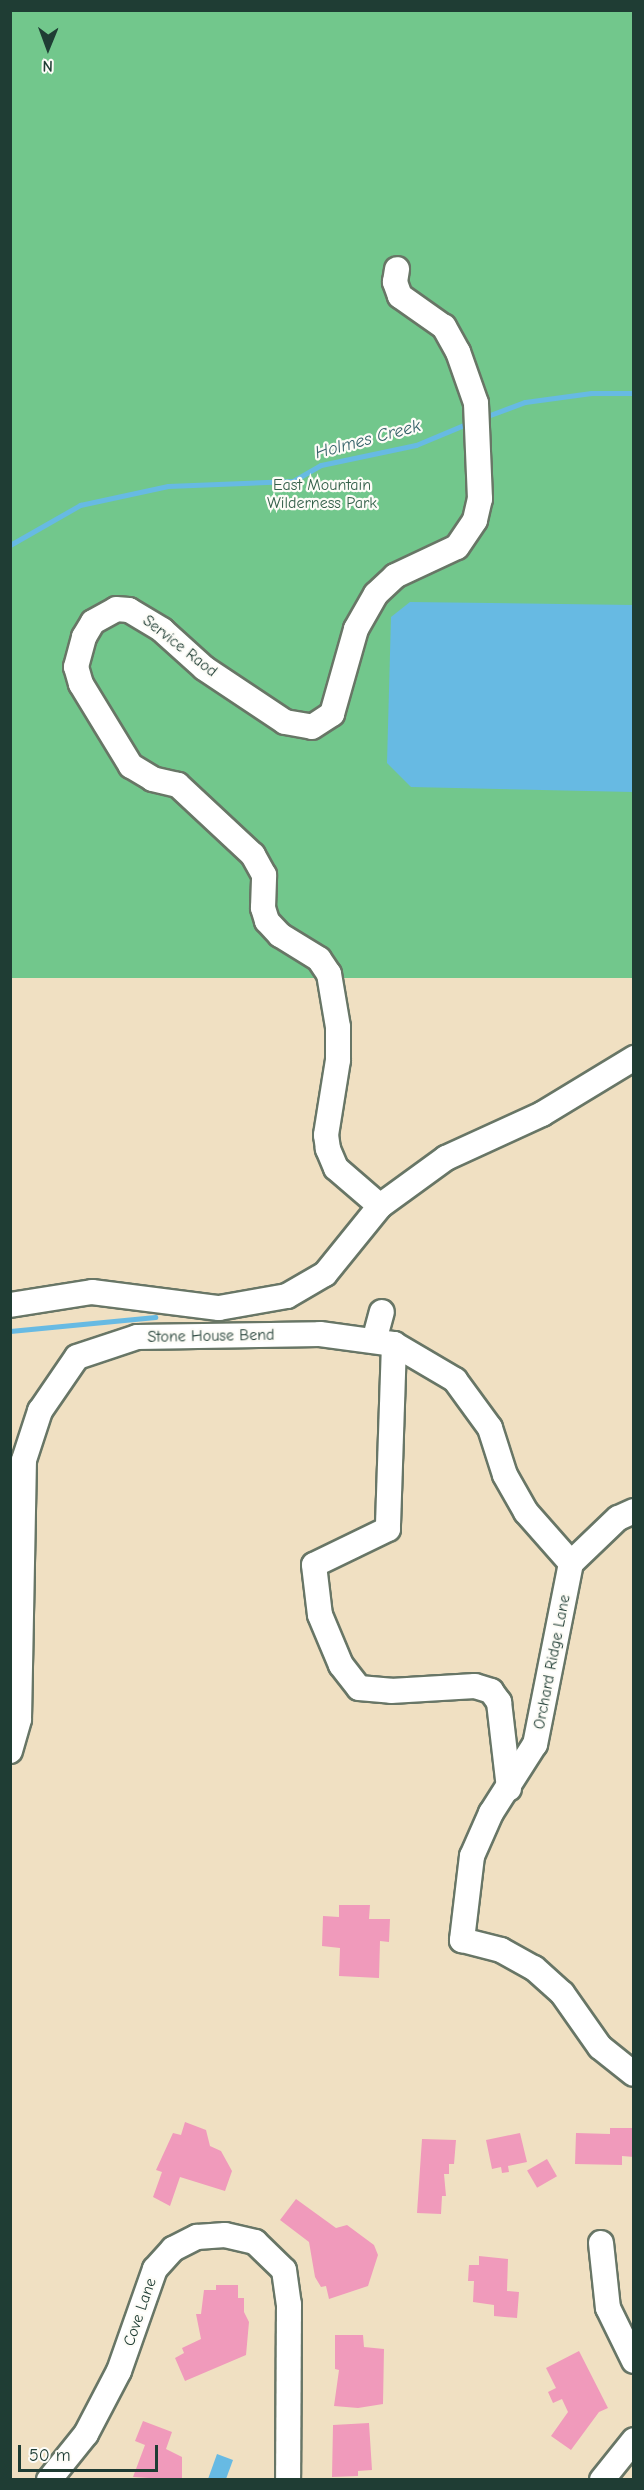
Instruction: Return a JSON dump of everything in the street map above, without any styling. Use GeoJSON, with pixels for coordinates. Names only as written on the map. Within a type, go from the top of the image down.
{"type":"FeatureCollection","features":[{"type":"Feature","properties":{"kind":"street","name":"Service Raod"},"geometry":{"type":"LineString","coordinates":[[380,1206],[336,1168],[328,1149],[326,1135],[338,1060],[330,974],[319,959],[280,935],[267,921],[262,908],[264,875],[253,855],[178,785],[153,779],[131,766],[81,684],[76,667],[84,637],[93,622],[116,609],[129,610],[162,630],[204,668],[285,722],[312,727],[332,714],[356,629],[376,594],[395,576],[457,547],[475,520],[480,499],[476,403],[458,352],[444,327],[400,296],[395,282],[397,269]]}},
{"type":"Feature","properties":{"kind":"street"},"geometry":{"type":"LineString","coordinates":[[10,1305],[92,1292],[219,1308],[287,1296],[326,1274],[380,1206],[447,1158],[542,1114],[633,1058]]}},
{"type":"Feature","properties":{"kind":"street"},"geometry":{"type":"LineString","coordinates":[[382,1312],[388,1529],[314,1565],[320,1615],[340,1665],[359,1688],[390,1691],[475,1686],[491,1691],[500,1702],[509,1788]]}},
{"type":"Feature","properties":{"kind":"street","name":"Stone House Bend"},"geometry":{"type":"LineString","coordinates":[[10,1751],[19,1719],[24,1460],[40,1411],[77,1358],[137,1337],[320,1334],[384,1343],[455,1380],[490,1428],[505,1475],[526,1512],[571,1563]]}},
{"type":"Feature","properties":{"kind":"street"},"geometry":{"type":"LineString","coordinates":[[571,1563],[618,1518],[633,1510]]}},
{"type":"Feature","properties":{"kind":"street","name":"Orchard Ridge Lane"},"geometry":{"type":"LineString","coordinates":[[571,1563],[535,1744],[491,1813],[472,1856],[462,1940],[501,1950],[534,1968],[572,2005],[600,2047],[633,2074]]}},
{"type":"Feature","properties":{"kind":"street","name":"Cove Lane"},"geometry":{"type":"LineString","coordinates":[[49,2480],[86,2434],[119,2371],[155,2269],[173,2249],[197,2236],[225,2235],[255,2242],[284,2270],[289,2304],[288,2480]]}},
{"type":"Feature","properties":{"kind":"street"},"geometry":{"type":"LineString","coordinates":[[601,2243],[608,2308],[633,2361]]}},
{"type":"Feature","properties":{"kind":"street"},"geometry":{"type":"LineString","coordinates":[[602,2480],[633,2440]]}},
{"type":"Feature","properties":{"kind":"green space","name":"East Mountain Wilderness Park"},"geometry":{"type":"Polygon","coordinates":[[[11,11],[633,11],[633,978],[11,978],[11,11]]]}},
{"type":"Feature","properties":{"kind":"water"},"geometry":{"type":"Polygon","coordinates":[[[410,602],[633,605],[633,792],[411,787],[387,763],[391,617],[410,602]]]}},
{"type":"Feature","properties":{"kind":"water"},"geometry":{"type":"Polygon","coordinates":[[[217,2454],[233,2460],[226,2479],[208,2479],[217,2454]]]}},
{"type":"Feature","properties":{"kind":"building"},"geometry":{"type":"Polygon","coordinates":[[[339,1905],[370,1905],[369,1919],[390,1919],[389,1942],[380,1941],[379,1978],[339,1976],[340,1948],[322,1946],[323,1916],[339,1917],[339,1905]]]}},
{"type":"Feature","properties":{"kind":"building"},"geometry":{"type":"Polygon","coordinates":[[[185,2122],[206,2130],[210,2146],[221,2151],[232,2171],[225,2191],[180,2177],[170,2206],[153,2197],[162,2172],[156,2170],[173,2133],[181,2135],[185,2122]]]}},
{"type":"Feature","properties":{"kind":"building"},"geometry":{"type":"Polygon","coordinates":[[[610,2128],[634,2128],[634,2157],[622,2156],[622,2165],[575,2164],[576,2133],[610,2134],[610,2128]]]}},
{"type":"Feature","properties":{"kind":"building"},"geometry":{"type":"Polygon","coordinates":[[[520,2133],[527,2162],[508,2166],[509,2172],[502,2173],[501,2167],[492,2169],[486,2140],[520,2133]]]}},
{"type":"Feature","properties":{"kind":"building"},"geometry":{"type":"Polygon","coordinates":[[[422,2139],[456,2140],[454,2164],[449,2164],[449,2174],[444,2174],[446,2196],[442,2196],[441,2214],[417,2213],[422,2139]]]}},
{"type":"Feature","properties":{"kind":"building"},"geometry":{"type":"Polygon","coordinates":[[[547,2159],[557,2176],[537,2188],[527,2170],[547,2159]]]}},
{"type":"Feature","properties":{"kind":"building"},"geometry":{"type":"Polygon","coordinates":[[[296,2199],[336,2228],[347,2225],[374,2245],[378,2255],[368,2286],[329,2299],[326,2286],[321,2287],[315,2277],[309,2242],[280,2220],[296,2199]]]}},
{"type":"Feature","properties":{"kind":"building"},"geometry":{"type":"Polygon","coordinates":[[[479,2256],[508,2259],[507,2291],[519,2292],[517,2318],[494,2316],[494,2305],[473,2302],[474,2281],[468,2281],[469,2265],[479,2265],[479,2256]]]}},
{"type":"Feature","properties":{"kind":"building"},"geometry":{"type":"Polygon","coordinates":[[[216,2285],[238,2285],[238,2298],[244,2298],[244,2312],[249,2322],[246,2355],[185,2381],[175,2358],[184,2353],[182,2348],[201,2339],[196,2314],[201,2314],[204,2290],[216,2290],[216,2285]]]}},
{"type":"Feature","properties":{"kind":"building"},"geometry":{"type":"Polygon","coordinates":[[[335,2335],[363,2335],[364,2347],[384,2349],[383,2404],[358,2408],[334,2406],[339,2370],[335,2369],[335,2335]]]}},
{"type":"Feature","properties":{"kind":"building"},"geometry":{"type":"Polygon","coordinates":[[[579,2351],[608,2408],[599,2412],[571,2450],[551,2436],[568,2412],[562,2399],[553,2403],[548,2392],[556,2388],[546,2368],[579,2351]]]}},
{"type":"Feature","properties":{"kind":"building"},"geometry":{"type":"Polygon","coordinates":[[[143,2421],[172,2432],[166,2449],[182,2457],[182,2480],[133,2477],[145,2445],[135,2441],[143,2421]]]}},
{"type":"Feature","properties":{"kind":"building"},"geometry":{"type":"Polygon","coordinates":[[[369,2423],[372,2470],[358,2471],[358,2476],[332,2477],[333,2425],[369,2423]]]}},
{"type":"Feature","properties":{"kind":"waterway","name":"Holmes Creek"},"geometry":{"type":"LineString","coordinates":[[482,418],[525,402],[591,393],[634,393]]}},
{"type":"Feature","properties":{"kind":"waterway","name":"Holmes Creek"},"geometry":{"type":"LineString","coordinates":[[10,545],[80,505],[168,486],[293,481],[321,465],[416,445],[471,422]]}},
{"type":"Feature","properties":{"kind":"waterway"},"geometry":{"type":"LineString","coordinates":[[10,1331],[155,1317]]}}]}
